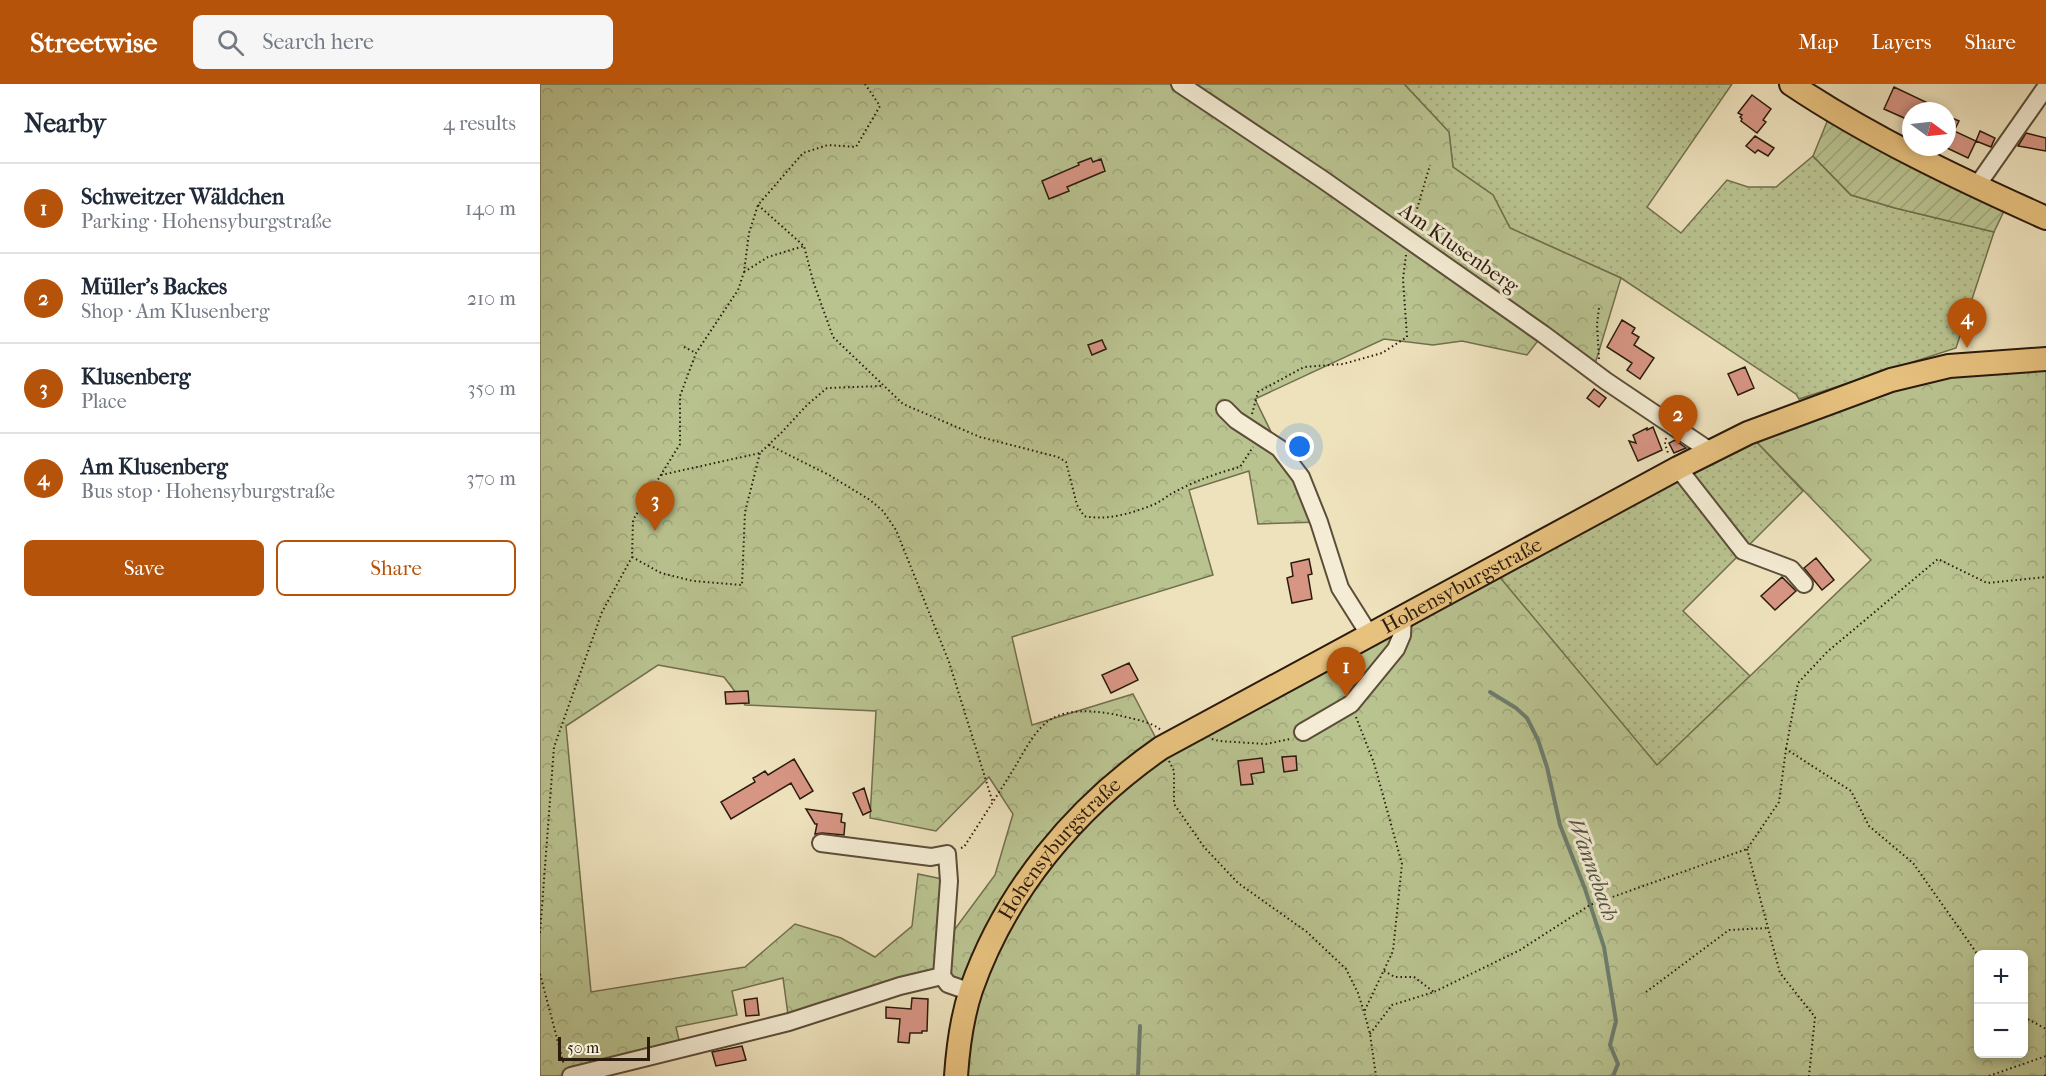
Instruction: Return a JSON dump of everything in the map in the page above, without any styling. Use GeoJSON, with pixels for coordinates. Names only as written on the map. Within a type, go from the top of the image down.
{"type":"FeatureCollection","features":[{"type":"Feature","properties":{"kind":"main road"},"geometry":{"type":"LineString","coordinates":[[1791,84],[1823,105],[1976,187],[2046,218]]}},
{"type":"Feature","properties":{"kind":"main road","name":"Hohensyburgstraße"},"geometry":{"type":"LineString","coordinates":[[956,1076],[962,1027],[970,992],[1003,919],[1029,877],[1059,837],[1120,778],[1369,634],[1676,469],[1748,433],[1891,380],[1920,372],[1968,363],[2046,359]]}},
{"type":"Feature","properties":{"kind":"street","name":"Am Klusenberg"},"geometry":{"type":"LineString","coordinates":[[1180,84],[1274,146],[1543,334],[1600,377],[1710,452]]}},
{"type":"Feature","properties":{"kind":"street"},"geometry":{"type":"LineString","coordinates":[[1976,187],[2046,87]]}},
{"type":"Feature","properties":{"kind":"street"},"geometry":{"type":"LineString","coordinates":[[1225,409],[1236,420],[1279,448],[1301,477],[1319,522],[1340,588],[1369,634]]}},
{"type":"Feature","properties":{"kind":"street"},"geometry":{"type":"LineString","coordinates":[[1676,469],[1743,551],[1791,569],[1804,584]]}},
{"type":"Feature","properties":{"kind":"street"},"geometry":{"type":"LineString","coordinates":[[1303,732],[1351,704],[1396,649],[1402,635],[1403,616]]}},
{"type":"Feature","properties":{"kind":"street"},"geometry":{"type":"LineString","coordinates":[[822,843],[931,857],[947,854],[949,881],[942,976],[948,984],[970,992]]}},
{"type":"Feature","properties":{"kind":"street"},"geometry":{"type":"LineString","coordinates":[[568,1070],[789,1022],[900,986],[942,976]]}},
{"type":"Feature","properties":{"kind":"path"},"geometry":{"type":"LineString","coordinates":[[540,933],[554,747],[603,612],[632,558],[633,520],[680,444],[680,396],[696,353],[738,290],[744,273],[749,233],[758,206],[803,153],[828,145],[856,147],[880,106],[865,84]]}},
{"type":"Feature","properties":{"kind":"path"},"geometry":{"type":"LineString","coordinates":[[758,206],[804,246],[832,337],[903,404],[980,437],[1058,457],[1066,462],[1077,505],[1084,516],[1095,518],[1119,516],[1157,503],[1171,494],[1240,467],[1254,432],[1252,413],[1258,392],[1304,367],[1343,364],[1382,353],[1407,337],[1403,279],[1408,241],[1430,165]]}},
{"type":"Feature","properties":{"kind":"path"},"geometry":{"type":"LineString","coordinates":[[744,273],[768,257],[804,246]]}},
{"type":"Feature","properties":{"kind":"path"},"geometry":{"type":"LineString","coordinates":[[1599,308],[1597,344],[1600,377]]}},
{"type":"Feature","properties":{"kind":"path"},"geometry":{"type":"LineString","coordinates":[[684,347],[696,353]]}},
{"type":"Feature","properties":{"kind":"path"},"geometry":{"type":"LineString","coordinates":[[661,475],[760,453],[827,388],[884,386]]}},
{"type":"Feature","properties":{"kind":"path"},"geometry":{"type":"LineString","coordinates":[[1670,424],[1665,444],[1676,469]]}},
{"type":"Feature","properties":{"kind":"path"},"geometry":{"type":"LineString","coordinates":[[769,445],[829,475],[870,500],[884,511],[896,530],[949,662],[993,803]]}},
{"type":"Feature","properties":{"kind":"path"},"geometry":{"type":"LineString","coordinates":[[1666,448],[1670,446]]}},
{"type":"Feature","properties":{"kind":"path"},"geometry":{"type":"LineString","coordinates":[[632,558],[661,573],[693,581],[742,585],[745,512],[760,453]]}},
{"type":"Feature","properties":{"kind":"path"},"geometry":{"type":"LineString","coordinates":[[1370,1034],[1392,1005],[1434,992],[1520,950],[1590,905],[1747,849],[1779,802],[1798,683],[1827,652],[1938,559],[1987,583],[2046,578]]}},
{"type":"Feature","properties":{"kind":"path"},"geometry":{"type":"LineString","coordinates":[[1351,704],[1374,763],[1402,864],[1393,951],[1364,1012]]}},
{"type":"Feature","properties":{"kind":"path"},"geometry":{"type":"LineString","coordinates":[[947,854],[964,847],[1033,738],[1047,722],[1058,716],[1079,712],[1102,712],[1156,726],[1177,743],[1219,741],[1266,744],[1290,739],[1303,732]]}},
{"type":"Feature","properties":{"kind":"path"},"geometry":{"type":"LineString","coordinates":[[1177,743],[1174,804],[1204,847],[1238,883],[1307,932],[1346,969],[1358,993],[1364,1012],[1370,1034],[1376,1076]]}},
{"type":"Feature","properties":{"kind":"path"},"geometry":{"type":"LineString","coordinates":[[1786,749],[1851,790],[1869,826],[1913,863],[1974,950]]}},
{"type":"Feature","properties":{"kind":"path"},"geometry":{"type":"LineString","coordinates":[[1747,849],[1780,973],[1815,1017],[1809,1076]]}},
{"type":"Feature","properties":{"kind":"path"},"geometry":{"type":"LineString","coordinates":[[1646,992],[1729,930],[1768,928]]}},
{"type":"Feature","properties":{"kind":"path"},"geometry":{"type":"LineString","coordinates":[[1384,971],[1395,977],[1414,978],[1434,992]]}},
{"type":"Feature","properties":{"kind":"path"},"geometry":{"type":"LineString","coordinates":[[540,974],[568,1070]]}},
{"type":"Feature","properties":{"kind":"path"},"geometry":{"type":"LineString","coordinates":[[2028,1019],[2046,1029]]}},
{"type":"Feature","properties":{"kind":"path"},"geometry":{"type":"LineString","coordinates":[[1989,1076],[2046,1056]]}},
{"type":"Feature","properties":{"kind":"green space"},"geometry":{"type":"Polygon","coordinates":[[[540,84],[1404,84],[1449,132],[1453,167],[1493,195],[1510,228],[1621,278],[1593,371],[1543,334],[1527,355],[1462,341],[1433,345],[1384,339],[1255,399],[1319,522],[1258,524],[1249,471],[1189,490],[1213,575],[1012,637],[1032,725],[1133,694],[1161,748],[1492,568],[1657,765],[1871,560],[1748,433],[1843,397],[2046,359],[2046,1076],[956,1076],[970,992],[941,976],[789,1022],[783,978],[732,991],[737,1015],[676,1027],[681,1049],[571,1076],[540,1076],[540,84]],[[658,665],[566,726],[591,992],[745,967],[795,924],[841,938],[875,957],[912,926],[918,874],[942,879],[955,929],[995,875],[1013,814],[989,777],[936,831],[870,818],[876,711],[745,705],[724,677],[658,665]]]}},
{"type":"Feature","properties":{"kind":"green space"},"geometry":{"type":"Polygon","coordinates":[[[1404,84],[1732,84],[1647,207],[1681,233],[1727,180],[1748,187],[1776,187],[1813,156],[1851,195],[1994,232],[1956,348],[1799,399],[1796,394],[1621,278],[1510,228],[1493,195],[1453,167],[1449,132],[1404,84]]]}},
{"type":"Feature","properties":{"kind":"green space"},"geometry":{"type":"Polygon","coordinates":[[[1829,117],[2004,211],[1994,232],[1851,195],[1813,156],[1829,117]]]}},
{"type":"Feature","properties":{"kind":"green space"},"geometry":{"type":"Polygon","coordinates":[[[1748,433],[1803,491],[1683,611],[1750,676],[1657,766],[1492,568],[1748,433]]]}},
{"type":"Feature","properties":{"kind":"building"},"geometry":{"type":"Polygon","coordinates":[[[1894,87],[1926,102],[1902,102],[1902,117],[1884,109],[1894,87]]]}},
{"type":"Feature","properties":{"kind":"building"},"geometry":{"type":"Polygon","coordinates":[[[1752,95],[1771,109],[1763,120],[1766,122],[1757,133],[1741,121],[1742,115],[1738,113],[1752,95]]]}},
{"type":"Feature","properties":{"kind":"building"},"geometry":{"type":"Polygon","coordinates":[[[1980,131],[1995,138],[1991,147],[1976,141],[1980,131]]]}},
{"type":"Feature","properties":{"kind":"building"},"geometry":{"type":"Polygon","coordinates":[[[1956,132],[1976,141],[1968,158],[1956,152],[1956,132]]]}},
{"type":"Feature","properties":{"kind":"building"},"geometry":{"type":"Polygon","coordinates":[[[2026,133],[2046,138],[2046,151],[2018,146],[2026,133]]]}},
{"type":"Feature","properties":{"kind":"building"},"geometry":{"type":"Polygon","coordinates":[[[1755,136],[1774,148],[1768,156],[1758,150],[1755,153],[1746,146],[1755,136]]]}},
{"type":"Feature","properties":{"kind":"building"},"geometry":{"type":"Polygon","coordinates":[[[1091,158],[1093,162],[1101,159],[1105,171],[1067,187],[1069,191],[1049,199],[1042,181],[1091,158]]]}},
{"type":"Feature","properties":{"kind":"building"},"geometry":{"type":"Polygon","coordinates":[[[1622,320],[1635,328],[1632,333],[1639,337],[1634,345],[1654,358],[1640,379],[1627,370],[1632,363],[1607,347],[1622,320]]]}},
{"type":"Feature","properties":{"kind":"building"},"geometry":{"type":"Polygon","coordinates":[[[1102,340],[1106,349],[1092,355],[1088,345],[1102,340]]]}},
{"type":"Feature","properties":{"kind":"building"},"geometry":{"type":"Polygon","coordinates":[[[1745,367],[1754,388],[1738,395],[1728,374],[1745,367]]]}},
{"type":"Feature","properties":{"kind":"building"},"geometry":{"type":"Polygon","coordinates":[[[1594,389],[1606,398],[1599,407],[1587,398],[1594,389]]]}},
{"type":"Feature","properties":{"kind":"building"},"geometry":{"type":"Polygon","coordinates":[[[1653,427],[1662,450],[1638,461],[1629,441],[1636,443],[1633,435],[1653,427]]]}},
{"type":"Feature","properties":{"kind":"building"},"geometry":{"type":"Polygon","coordinates":[[[1675,440],[1686,448],[1674,453],[1669,443],[1675,440]]]}},
{"type":"Feature","properties":{"kind":"building"},"geometry":{"type":"Polygon","coordinates":[[[1816,558],[1834,580],[1822,590],[1804,568],[1816,558]]]}},
{"type":"Feature","properties":{"kind":"building"},"geometry":{"type":"Polygon","coordinates":[[[1309,559],[1312,574],[1308,575],[1312,599],[1292,603],[1287,578],[1293,576],[1291,563],[1309,559]]]}},
{"type":"Feature","properties":{"kind":"building"},"geometry":{"type":"Polygon","coordinates":[[[1782,577],[1796,591],[1775,610],[1761,596],[1782,577]]]}},
{"type":"Feature","properties":{"kind":"building"},"geometry":{"type":"Polygon","coordinates":[[[1129,663],[1138,680],[1111,693],[1102,675],[1129,663]]]}},
{"type":"Feature","properties":{"kind":"building"},"geometry":{"type":"Polygon","coordinates":[[[748,691],[749,703],[726,704],[725,692],[748,691]]]}},
{"type":"Feature","properties":{"kind":"building"},"geometry":{"type":"Polygon","coordinates":[[[1296,756],[1297,770],[1284,772],[1282,757],[1296,756]]]}},
{"type":"Feature","properties":{"kind":"building"},"geometry":{"type":"Polygon","coordinates":[[[1262,758],[1264,772],[1251,774],[1253,784],[1241,785],[1238,761],[1262,758]]]}},
{"type":"Feature","properties":{"kind":"building"},"geometry":{"type":"Polygon","coordinates":[[[794,759],[813,791],[800,799],[791,783],[731,819],[721,802],[755,782],[753,778],[765,771],[768,775],[794,759]]]}},
{"type":"Feature","properties":{"kind":"building"},"geometry":{"type":"Polygon","coordinates":[[[864,788],[871,811],[863,815],[853,793],[864,788]]]}},
{"type":"Feature","properties":{"kind":"building"},"geometry":{"type":"Polygon","coordinates":[[[806,809],[842,814],[841,822],[845,823],[844,835],[815,834],[817,824],[806,809]]]}},
{"type":"Feature","properties":{"kind":"building"},"geometry":{"type":"Polygon","coordinates":[[[757,998],[759,1015],[746,1016],[744,1000],[757,998]]]}},
{"type":"Feature","properties":{"kind":"building"},"geometry":{"type":"Polygon","coordinates":[[[912,998],[928,999],[927,1031],[910,1033],[909,1043],[898,1042],[900,1019],[886,1018],[886,1007],[911,1009],[912,998]]]}},
{"type":"Feature","properties":{"kind":"building"},"geometry":{"type":"Polygon","coordinates":[[[742,1046],[746,1060],[716,1066],[712,1052],[742,1046]]]}},
{"type":"Feature","properties":{"kind":"waterway","name":"Wannebach"},"geometry":{"type":"LineString","coordinates":[[1490,692],[1516,708],[1527,718],[1538,740],[1547,767],[1560,825],[1585,889],[1604,947],[1616,1021],[1610,1045],[1618,1064],[1613,1076]]}},
{"type":"Feature","properties":{"kind":"waterway"},"geometry":{"type":"LineString","coordinates":[[1138,1076],[1140,1026]]}},
{"type":"Feature","properties":{"kind":"place","name":"Am Klusenberg"},"geometry":{"type":"Point","coordinates":[1967,348]}},
{"type":"Feature","properties":{"kind":"place","name":"Müller's Backes"},"geometry":{"type":"Point","coordinates":[1678,445]}},
{"type":"Feature","properties":{"kind":"place","name":"Klusenberg"},"geometry":{"type":"Point","coordinates":[655,531]}},
{"type":"Feature","properties":{"kind":"place","name":"Schweitzer Wäldchen"},"geometry":{"type":"Point","coordinates":[1346,697]}}]}
